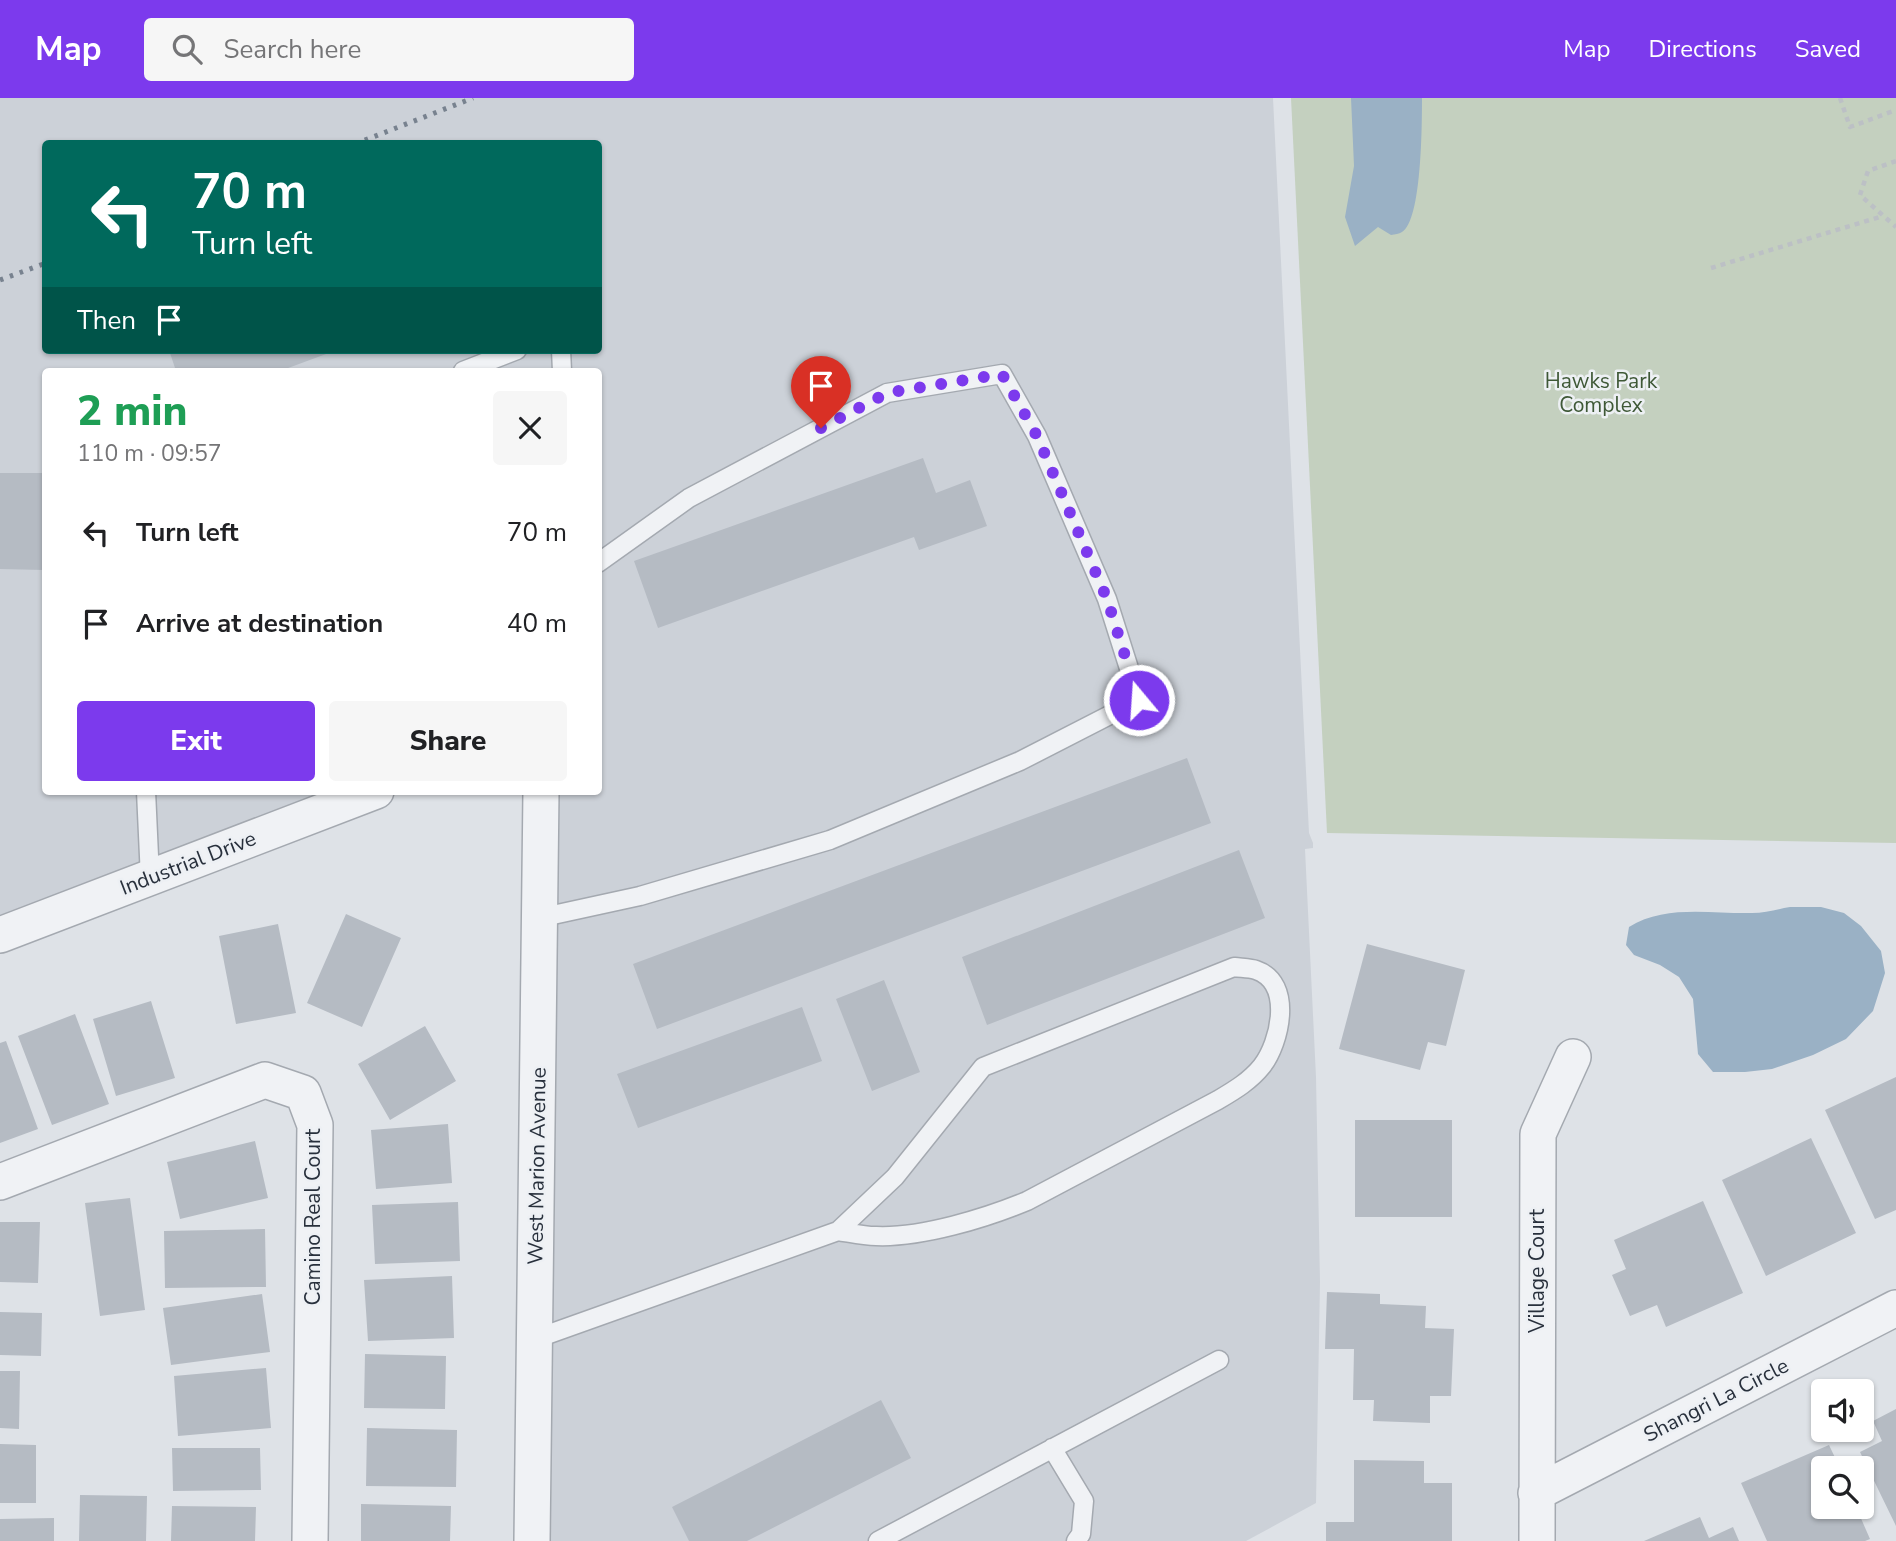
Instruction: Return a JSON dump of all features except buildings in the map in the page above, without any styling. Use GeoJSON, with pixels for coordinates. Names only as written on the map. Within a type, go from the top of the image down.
{"type":"FeatureCollection","features":[{"type":"Feature","properties":{"kind":"street","name":"Industrial Drive"},"geometry":{"type":"LineString","coordinates":[[0,935],[366,795]]}},
{"type":"Feature","properties":{"kind":"street","name":"West Marion Avenue"},"geometry":{"type":"LineString","coordinates":[[532,1541],[541,795]]}},
{"type":"Feature","properties":{"kind":"street","name":"Village Court"},"geometry":{"type":"LineString","coordinates":[[1536,1493],[1538,1135],[1573,1057]]}},
{"type":"Feature","properties":{"kind":"street","name":"Camino Real Court"},"geometry":{"type":"LineString","coordinates":[[0,1182],[265,1080],[303,1093],[315,1125],[310,1541]]}},
{"type":"Feature","properties":{"kind":"street","name":"Shangri La Circle"},"geometry":{"type":"LineString","coordinates":[[1536,1493],[1896,1308]]}},
{"type":"Feature","properties":{"kind":"street"},"geometry":{"type":"LineString","coordinates":[[1536,1493],[1537,1541]]}},
{"type":"Feature","properties":{"kind":"lane"},"geometry":{"type":"LineString","coordinates":[[471,368],[507,354]]}},
{"type":"Feature","properties":{"kind":"lane"},"geometry":{"type":"LineString","coordinates":[[539,918],[640,896],[830,840],[1020,761],[1139,700],[1107,599],[1037,436],[1002,374],[887,393],[689,498],[602,560]]}},
{"type":"Feature","properties":{"kind":"lane"},"geometry":{"type":"LineString","coordinates":[[146,795],[150,878]]}},
{"type":"Feature","properties":{"kind":"lane"},"geometry":{"type":"LineString","coordinates":[[535,1339],[838,1231],[895,1177],[983,1067],[1234,967],[1257,970],[1272,982],[1280,1000],[1281,1021],[1275,1045],[1248,1082],[1218,1100],[1027,1201],[994,1214],[930,1230],[877,1236],[838,1231]]}},
{"type":"Feature","properties":{"kind":"lane"},"geometry":{"type":"LineString","coordinates":[[878,1541],[1219,1360]]}},
{"type":"Feature","properties":{"kind":"lane"},"geometry":{"type":"LineString","coordinates":[[1052,1448],[1084,1501],[1081,1534],[1076,1541]]}},
{"type":"Feature","properties":{"kind":"path"},"geometry":{"type":"LineString","coordinates":[[1840,98],[1850,127],[1896,110]]}},
{"type":"Feature","properties":{"kind":"path"},"geometry":{"type":"LineString","coordinates":[[1896,161],[1867,171],[1860,195],[1896,227]]}},
{"type":"Feature","properties":{"kind":"path"},"geometry":{"type":"LineString","coordinates":[[1711,268],[1883,216]]}},
{"type":"Feature","properties":{"kind":"shaded area"},"geometry":{"type":"Polygon","coordinates":[[[0,98],[1273,98],[1309,833],[1313,843],[1313,848],[1305,849],[1316,1077],[1320,1282],[1316,1503],[1246,1541],[532,1541],[525,795],[602,795],[602,368],[42,368],[42,795],[394,795],[0,954],[0,98]]]}},
{"type":"Feature","properties":{"kind":"green space","name":"Hawks Park Complex"},"geometry":{"type":"Polygon","coordinates":[[[1291,98],[1896,98],[1896,843],[1327,833],[1291,98]]]}},
{"type":"Feature","properties":{"kind":"water"},"geometry":{"type":"Polygon","coordinates":[[[1351,98],[1422,98],[1420,170],[1414,210],[1409,224],[1402,232],[1391,235],[1378,227],[1355,246],[1345,217],[1354,166],[1351,98]]]}},
{"type":"Feature","properties":{"kind":"water"},"geometry":{"type":"Polygon","coordinates":[[[1790,907],[1821,907],[1844,913],[1861,926],[1881,951],[1885,973],[1873,1011],[1846,1039],[1813,1055],[1772,1069],[1713,1072],[1698,1054],[1693,999],[1679,977],[1660,965],[1634,955],[1626,945],[1629,927],[1658,915],[1673,913],[1757,913],[1790,907]]]}},
{"type":"Feature","properties":{"kind":"railway"},"geometry":{"type":"LineString","coordinates":[[365,140],[473,98]]}},
{"type":"Feature","properties":{"kind":"railway"},"geometry":{"type":"LineString","coordinates":[[0,280],[42,264]]}},
{"type":"Feature","properties":{"kind":"route"},"geometry":{"type":"LineString","coordinates":[[821,428],[887,393],[1002,374],[1037,436],[1107,599],[1139,700]]}}]}
